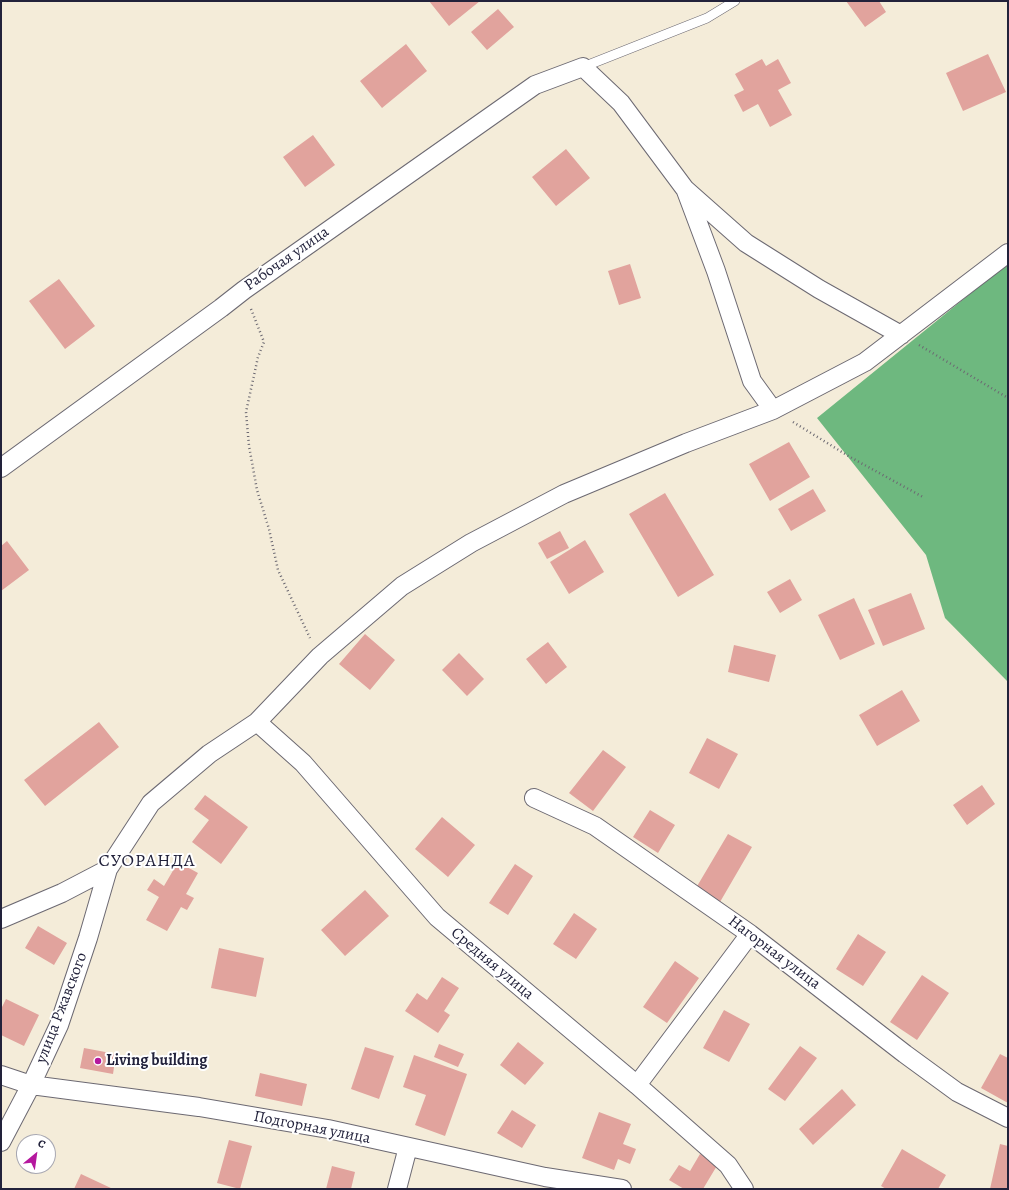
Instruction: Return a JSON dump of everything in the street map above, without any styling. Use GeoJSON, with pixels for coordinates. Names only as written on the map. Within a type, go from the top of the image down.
{"type":"FeatureCollection","features":[{"type":"Feature","properties":{"kind":"street"},"geometry":{"type":"LineString","coordinates":[[583,67],[621,103],[685,189],[746,243],[819,289],[901,335]]}},
{"type":"Feature","properties":{"kind":"street","name":"Рабочая улица"},"geometry":{"type":"LineString","coordinates":[[1,468],[244,290],[535,85],[583,67]]}},
{"type":"Feature","properties":{"kind":"street"},"geometry":{"type":"LineString","coordinates":[[685,189],[716,271],[752,381],[773,410]]}},
{"type":"Feature","properties":{"kind":"street"},"geometry":{"type":"LineString","coordinates":[[1,919],[62,893],[108,868],[151,803],[209,754],[257,722],[320,656],[402,586],[472,543],[564,494],[686,443],[773,410],[865,362],[1008,253]]}},
{"type":"Feature","properties":{"kind":"street","name":"Средняя улица"},"geometry":{"type":"LineString","coordinates":[[257,722],[303,763],[437,917],[637,1085],[728,1165],[744,1189]]}},
{"type":"Feature","properties":{"kind":"street","name":"Нагорная улица"},"geometry":{"type":"LineString","coordinates":[[534,798],[595,826],[750,934],[905,1054],[957,1092],[1008,1118]]}},
{"type":"Feature","properties":{"kind":"street","name":"улица Ржавского"},"geometry":{"type":"LineString","coordinates":[[1,1142],[31,1085],[59,1025],[88,938],[108,868]]}},
{"type":"Feature","properties":{"kind":"street"},"geometry":{"type":"LineString","coordinates":[[637,1085],[750,934]]}},
{"type":"Feature","properties":{"kind":"street","name":"Подгорная улица"},"geometry":{"type":"LineString","coordinates":[[1,1075],[31,1085],[207,1109],[328,1129],[545,1177],[622,1189]]}},
{"type":"Feature","properties":{"kind":"street"},"geometry":{"type":"LineString","coordinates":[[397,1189],[408,1147]]}},
{"type":"Feature","properties":{"kind":"lane"},"geometry":{"type":"LineString","coordinates":[[583,67],[707,18],[735,1]]}},
{"type":"Feature","properties":{"kind":"path"},"geometry":{"type":"LineString","coordinates":[[244,290],[264,342],[258,357],[246,412],[249,446],[257,490],[269,530],[278,570],[320,656]]}},
{"type":"Feature","properties":{"kind":"path"},"geometry":{"type":"LineString","coordinates":[[901,335],[1008,398]]}},
{"type":"Feature","properties":{"kind":"path"},"geometry":{"type":"LineString","coordinates":[[773,410],[850,457],[923,496]]}},
{"type":"Feature","properties":{"kind":"green space"},"geometry":{"type":"Polygon","coordinates":[[[1008,263],[1008,682],[945,618],[926,555],[817,418],[1008,263]]]}},
{"type":"Feature","properties":{"kind":"building"},"geometry":{"type":"Polygon","coordinates":[[[429,1],[480,1],[449,26],[429,1]]]}},
{"type":"Feature","properties":{"kind":"building"},"geometry":{"type":"Polygon","coordinates":[[[846,1],[879,1],[886,12],[865,27],[846,1]]]}},
{"type":"Feature","properties":{"kind":"building"},"geometry":{"type":"Polygon","coordinates":[[[498,9],[514,27],[487,50],[471,32],[498,9]]]}},
{"type":"Feature","properties":{"kind":"building"},"geometry":{"type":"Polygon","coordinates":[[[406,44],[427,71],[382,108],[360,81],[406,44]]]}},
{"type":"Feature","properties":{"kind":"building"},"geometry":{"type":"Polygon","coordinates":[[[988,54],[1006,92],[963,111],[946,73],[988,54]]]}},
{"type":"Feature","properties":{"kind":"building"},"geometry":{"type":"Polygon","coordinates":[[[762,59],[766,66],[778,59],[791,83],[778,90],[792,115],[770,127],[758,104],[743,112],[734,95],[744,90],[735,74],[762,59]]]}},
{"type":"Feature","properties":{"kind":"building"},"geometry":{"type":"Polygon","coordinates":[[[313,135],[335,165],[305,187],[283,157],[313,135]]]}},
{"type":"Feature","properties":{"kind":"building"},"geometry":{"type":"Polygon","coordinates":[[[566,149],[590,178],[556,206],[532,177],[566,149]]]}},
{"type":"Feature","properties":{"kind":"building"},"geometry":{"type":"Polygon","coordinates":[[[630,264],[641,298],[619,305],[608,271],[630,264]]]}},
{"type":"Feature","properties":{"kind":"building"},"geometry":{"type":"Polygon","coordinates":[[[59,279],[95,326],[65,349],[29,301],[59,279]]]}},
{"type":"Feature","properties":{"kind":"building"},"geometry":{"type":"Polygon","coordinates":[[[789,442],[810,477],[770,501],[749,464],[789,442]]]}},
{"type":"Feature","properties":{"kind":"building"},"geometry":{"type":"Polygon","coordinates":[[[813,489],[826,511],[791,531],[778,509],[813,489]]]}},
{"type":"Feature","properties":{"kind":"building"},"geometry":{"type":"Polygon","coordinates":[[[665,493],[714,575],[678,597],[629,514],[665,493]]]}},
{"type":"Feature","properties":{"kind":"building"},"geometry":{"type":"Polygon","coordinates":[[[560,531],[569,548],[547,559],[538,543],[560,531]]]}},
{"type":"Feature","properties":{"kind":"building"},"geometry":{"type":"Polygon","coordinates":[[[585,540],[604,572],[569,594],[550,562],[585,540]]]}},
{"type":"Feature","properties":{"kind":"building"},"geometry":{"type":"Polygon","coordinates":[[[7,541],[29,570],[1,591],[1,546],[7,541]]]}},
{"type":"Feature","properties":{"kind":"building"},"geometry":{"type":"Polygon","coordinates":[[[790,579],[802,600],[780,613],[767,592],[790,579]]]}},
{"type":"Feature","properties":{"kind":"building"},"geometry":{"type":"Polygon","coordinates":[[[911,593],[925,629],[883,646],[868,610],[911,593]]]}},
{"type":"Feature","properties":{"kind":"building"},"geometry":{"type":"Polygon","coordinates":[[[854,598],[875,644],[840,660],[818,615],[854,598]]]}},
{"type":"Feature","properties":{"kind":"building"},"geometry":{"type":"Polygon","coordinates":[[[365,634],[395,660],[370,690],[339,664],[365,634]]]}},
{"type":"Feature","properties":{"kind":"building"},"geometry":{"type":"Polygon","coordinates":[[[548,642],[567,667],[546,684],[526,659],[548,642]]]}},
{"type":"Feature","properties":{"kind":"building"},"geometry":{"type":"Polygon","coordinates":[[[734,645],[776,655],[769,682],[728,672],[734,645]]]}},
{"type":"Feature","properties":{"kind":"building"},"geometry":{"type":"Polygon","coordinates":[[[459,653],[484,679],[467,696],[442,670],[459,653]]]}},
{"type":"Feature","properties":{"kind":"building"},"geometry":{"type":"Polygon","coordinates":[[[902,690],[920,721],[877,746],[859,715],[902,690]]]}},
{"type":"Feature","properties":{"kind":"building"},"geometry":{"type":"Polygon","coordinates":[[[99,722],[119,747],[45,806],[24,780],[99,722]]]}},
{"type":"Feature","properties":{"kind":"building"},"geometry":{"type":"Polygon","coordinates":[[[707,738],[738,754],[719,789],[689,773],[707,738]]]}},
{"type":"Feature","properties":{"kind":"building"},"geometry":{"type":"Polygon","coordinates":[[[603,750],[626,767],[593,811],[569,793],[603,750]]]}},
{"type":"Feature","properties":{"kind":"building"},"geometry":{"type":"Polygon","coordinates":[[[982,785],[995,804],[967,825],[953,805],[982,785]]]}},
{"type":"Feature","properties":{"kind":"building"},"geometry":{"type":"Polygon","coordinates":[[[205,795],[248,827],[221,864],[192,842],[209,820],[194,809],[205,795]]]}},
{"type":"Feature","properties":{"kind":"building"},"geometry":{"type":"Polygon","coordinates":[[[650,810],[675,825],[658,853],[633,837],[650,810]]]}},
{"type":"Feature","properties":{"kind":"building"},"geometry":{"type":"Polygon","coordinates":[[[442,817],[475,845],[448,877],[415,849],[442,817]]]}},
{"type":"Feature","properties":{"kind":"building"},"geometry":{"type":"Polygon","coordinates":[[[728,834],[752,847],[720,902],[696,888],[728,834]]]}},
{"type":"Feature","properties":{"kind":"building"},"geometry":{"type":"Polygon","coordinates":[[[178,862],[198,873],[186,894],[194,898],[187,910],[181,907],[167,931],[146,920],[159,897],[147,890],[154,879],[164,886],[178,862]]]}},
{"type":"Feature","properties":{"kind":"building"},"geometry":{"type":"Polygon","coordinates":[[[515,864],[533,876],[508,915],[489,903],[515,864]]]}},
{"type":"Feature","properties":{"kind":"building"},"geometry":{"type":"Polygon","coordinates":[[[365,890],[389,916],[345,956],[321,930],[365,890]]]}},
{"type":"Feature","properties":{"kind":"building"},"geometry":{"type":"Polygon","coordinates":[[[574,913],[597,929],[576,959],[553,944],[574,913]]]}},
{"type":"Feature","properties":{"kind":"building"},"geometry":{"type":"Polygon","coordinates":[[[38,926],[67,943],[54,965],[25,948],[38,926]]]}},
{"type":"Feature","properties":{"kind":"building"},"geometry":{"type":"Polygon","coordinates":[[[858,934],[886,952],[863,986],[836,969],[858,934]]]}},
{"type":"Feature","properties":{"kind":"building"},"geometry":{"type":"Polygon","coordinates":[[[219,948],[264,958],[256,997],[211,988],[219,948]]]}},
{"type":"Feature","properties":{"kind":"building"},"geometry":{"type":"Polygon","coordinates":[[[675,961],[699,978],[667,1023],[643,1007],[675,961]]]}},
{"type":"Feature","properties":{"kind":"building"},"geometry":{"type":"Polygon","coordinates":[[[922,975],[949,993],[917,1040],[890,1022],[922,975]]]}},
{"type":"Feature","properties":{"kind":"building"},"geometry":{"type":"Polygon","coordinates":[[[442,977],[459,988],[444,1011],[450,1015],[438,1033],[405,1011],[417,993],[427,1000],[442,977]]]}},
{"type":"Feature","properties":{"kind":"building"},"geometry":{"type":"Polygon","coordinates":[[[6,999],[39,1015],[24,1046],[1,1035],[1,1009],[6,999]]]}},
{"type":"Feature","properties":{"kind":"building"},"geometry":{"type":"Polygon","coordinates":[[[724,1010],[750,1024],[729,1062],[703,1048],[724,1010]]]}},
{"type":"Feature","properties":{"kind":"building"},"geometry":{"type":"Polygon","coordinates":[[[518,1042],[544,1063],[525,1085],[500,1065],[518,1042]]]}},
{"type":"Feature","properties":{"kind":"building"},"geometry":{"type":"Polygon","coordinates":[[[439,1044],[464,1054],[458,1067],[434,1057],[439,1044]]]}},
{"type":"Feature","properties":{"kind":"building"},"geometry":{"type":"Polygon","coordinates":[[[800,1046],[817,1058],[785,1101],[768,1089],[800,1046]]]}},
{"type":"Feature","properties":{"kind":"building"},"geometry":{"type":"Polygon","coordinates":[[[365,1047],[394,1056],[379,1099],[351,1089],[365,1047]]]}},
{"type":"Feature","properties":{"kind":"building","name":"Living building"},"geometry":{"type":"Polygon","coordinates":[[[84,1048],[116,1054],[113,1074],[80,1068],[84,1048]]]}},
{"type":"Feature","properties":{"kind":"building"},"geometry":{"type":"Polygon","coordinates":[[[1000,1054],[1008,1058],[1008,1103],[981,1088],[1000,1054]]]}},
{"type":"Feature","properties":{"kind":"building"},"geometry":{"type":"Polygon","coordinates":[[[414,1055],[467,1074],[445,1136],[415,1125],[426,1095],[403,1087],[414,1055]]]}},
{"type":"Feature","properties":{"kind":"building"},"geometry":{"type":"Polygon","coordinates":[[[260,1073],[307,1084],[302,1106],[255,1096],[260,1073]]]}},
{"type":"Feature","properties":{"kind":"building"},"geometry":{"type":"Polygon","coordinates":[[[842,1089],[856,1105],[813,1145],[799,1129],[842,1089]]]}},
{"type":"Feature","properties":{"kind":"building"},"geometry":{"type":"Polygon","coordinates":[[[512,1110],[536,1125],[522,1148],[497,1133],[512,1110]]]}},
{"type":"Feature","properties":{"kind":"building"},"geometry":{"type":"Polygon","coordinates":[[[599,1112],[631,1124],[623,1144],[636,1149],[630,1164],[618,1159],[614,1170],[582,1158],[599,1112]]]}},
{"type":"Feature","properties":{"kind":"building"},"geometry":{"type":"Polygon","coordinates":[[[229,1140],[252,1146],[240,1189],[217,1183],[229,1140]]]}},
{"type":"Feature","properties":{"kind":"building"},"geometry":{"type":"Polygon","coordinates":[[[1000,1144],[1008,1146],[1008,1189],[990,1189],[1000,1144]]]}},
{"type":"Feature","properties":{"kind":"building"},"geometry":{"type":"Polygon","coordinates":[[[902,1149],[946,1175],[938,1189],[886,1189],[881,1186],[902,1149]]]}},
{"type":"Feature","properties":{"kind":"building"},"geometry":{"type":"Polygon","coordinates":[[[700,1154],[718,1164],[703,1189],[684,1189],[669,1180],[679,1165],[690,1171],[700,1154]]]}},
{"type":"Feature","properties":{"kind":"building"},"geometry":{"type":"Polygon","coordinates":[[[332,1166],[355,1172],[351,1189],[326,1189],[332,1166]]]}},
{"type":"Feature","properties":{"kind":"building"},"geometry":{"type":"Polygon","coordinates":[[[81,1174],[113,1189],[74,1189],[81,1174]]]}},
{"type":"Feature","properties":{"kind":"place","name":"Living building"},"geometry":{"type":"Point","coordinates":[98,1061]}},
{"type":"Feature","properties":{"kind":"district","name":"СУОРАНДА"},"geometry":{"type":"Point","coordinates":[147,862]}}]}
